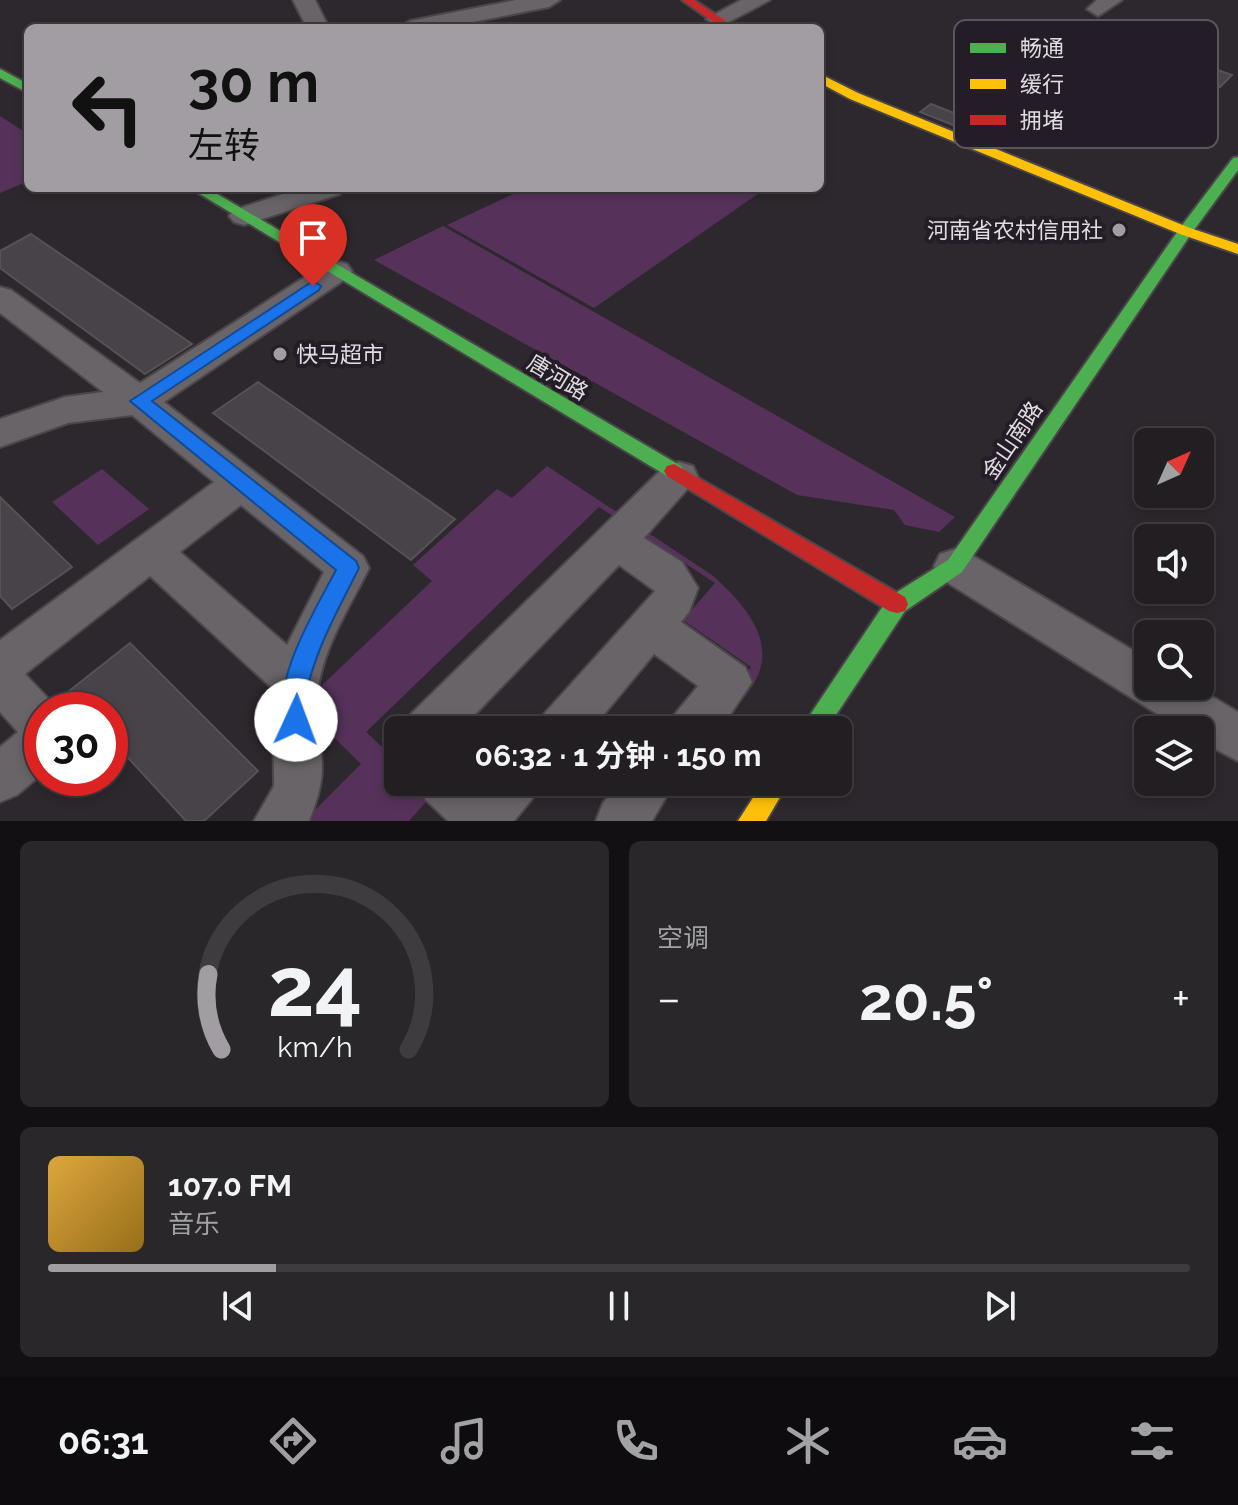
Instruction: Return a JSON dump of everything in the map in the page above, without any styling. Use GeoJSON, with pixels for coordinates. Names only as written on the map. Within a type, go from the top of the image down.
{"type":"FeatureCollection","features":[{"type":"Feature","properties":{"kind":"street"},"geometry":{"type":"LineString","coordinates":[[304,0],[316,24]]}},
{"type":"Feature","properties":{"kind":"street"},"geometry":{"type":"LineString","coordinates":[[430,24],[549,0]]}},
{"type":"Feature","properties":{"kind":"street"},"geometry":{"type":"LineString","coordinates":[[687,0],[724,24],[759,0]]}},
{"type":"Feature","properties":{"kind":"street"},"geometry":{"type":"LineString","coordinates":[[0,73],[24,87]]}},
{"type":"Feature","properties":{"kind":"street"},"geometry":{"type":"LineString","coordinates":[[824,80],[854,96],[954,137]]}},
{"type":"Feature","properties":{"kind":"street"},"geometry":{"type":"LineString","coordinates":[[981,148],[1185,231],[1238,249]]}},
{"type":"Feature","properties":{"kind":"street","name":"金山南路"},"geometry":{"type":"LineString","coordinates":[[821,716],[897,604],[955,566],[1185,231],[1238,161]]}},
{"type":"Feature","properties":{"kind":"street","name":"唐河路"},"geometry":{"type":"LineString","coordinates":[[204,192],[897,604]]}},
{"type":"Feature","properties":{"kind":"street"},"geometry":{"type":"LineString","coordinates":[[244,216],[318,192]]}},
{"type":"Feature","properties":{"kind":"street"},"geometry":{"type":"LineString","coordinates":[[232,319],[328,267]]}},
{"type":"Feature","properties":{"kind":"street"},"geometry":{"type":"LineString","coordinates":[[0,433],[65,410],[139,401],[328,267]]}},
{"type":"Feature","properties":{"kind":"street"},"geometry":{"type":"LineString","coordinates":[[0,297],[139,401],[348,568],[317,629],[297,682],[296,720],[303,766],[291,807],[279,821]]}},
{"type":"Feature","properties":{"kind":"street"},"geometry":{"type":"LineString","coordinates":[[442,716],[679,477]]}},
{"type":"Feature","properties":{"kind":"street"},"geometry":{"type":"LineString","coordinates":[[0,666],[243,482]]}},
{"type":"Feature","properties":{"kind":"street"},"geometry":{"type":"LineString","coordinates":[[573,716],[674,599],[677,588],[667,575],[616,541]]}},
{"type":"Feature","properties":{"kind":"street"},"geometry":{"type":"LineString","coordinates":[[151,551],[297,682]]}},
{"type":"Feature","properties":{"kind":"street"},"geometry":{"type":"LineString","coordinates":[[955,566],[1134,675]]}},
{"type":"Feature","properties":{"kind":"street"},"geometry":{"type":"LineString","coordinates":[[651,626],[729,682],[703,716]]}},
{"type":"Feature","properties":{"kind":"street"},"geometry":{"type":"LineString","coordinates":[[0,679],[24,705]]}},
{"type":"Feature","properties":{"kind":"street"},"geometry":{"type":"LineString","coordinates":[[1175,700],[1238,738]]}},
{"type":"Feature","properties":{"kind":"street"},"geometry":{"type":"LineString","coordinates":[[0,778],[24,758]]}},
{"type":"Feature","properties":{"kind":"street"},"geometry":{"type":"LineString","coordinates":[[457,796],[482,820],[503,796]]}},
{"type":"Feature","properties":{"kind":"street"},"geometry":{"type":"LineString","coordinates":[[621,821],[640,796]]}},
{"type":"Feature","properties":{"kind":"street"},"geometry":{"type":"LineString","coordinates":[[751,821],[768,796]]}},
{"type":"Feature","properties":{"kind":"shaded area"},"geometry":{"type":"Polygon","coordinates":[[[0,116],[24,131],[24,183],[0,193],[0,116]]]}},
{"type":"Feature","properties":{"kind":"shaded area"},"geometry":{"type":"Polygon","coordinates":[[[517,192],[761,192],[594,308],[447,225],[517,192]]]}},
{"type":"Feature","properties":{"kind":"shaded area"},"geometry":{"type":"Polygon","coordinates":[[[443,226],[955,517],[939,532],[905,525],[894,510],[797,495],[374,260],[443,226]]]}},
{"type":"Feature","properties":{"kind":"shaded area"},"geometry":{"type":"Polygon","coordinates":[[[547,466],[712,575],[743,607],[758,633],[762,660],[750,690],[729,716],[713,716],[751,667],[683,620],[715,583],[599,507],[366,732],[384,749],[384,796],[431,796],[409,821],[304,821],[361,764],[301,705],[432,581],[413,565],[497,489],[512,498],[547,466]]]}},
{"type":"Feature","properties":{"kind":"shaded area"},"geometry":{"type":"Polygon","coordinates":[[[102,469],[149,509],[98,545],[52,502],[102,469]]]}},
{"type":"Feature","properties":{"kind":"building"},"geometry":{"type":"Polygon","coordinates":[[[1218,70],[1232,75],[1220,87],[1218,70]]]}},
{"type":"Feature","properties":{"kind":"building"},"geometry":{"type":"Polygon","coordinates":[[[931,104],[954,113],[954,125],[920,112],[931,104]]]}},
{"type":"Feature","properties":{"kind":"building"},"geometry":{"type":"Polygon","coordinates":[[[31,234],[192,344],[145,374],[0,268],[0,251],[31,234]]]}},
{"type":"Feature","properties":{"kind":"building"},"geometry":{"type":"Polygon","coordinates":[[[258,382],[455,519],[411,560],[213,413],[258,382]]]}},
{"type":"Feature","properties":{"kind":"building"},"geometry":{"type":"Polygon","coordinates":[[[0,497],[72,567],[12,609],[0,596],[0,497]]]}},
{"type":"Feature","properties":{"kind":"building"},"geometry":{"type":"Polygon","coordinates":[[[130,643],[258,771],[204,821],[186,821],[128,758],[128,692],[68,692],[130,643]]]}},
{"type":"Feature","properties":{"kind":"traffic: fast"},"geometry":{"type":"LineString","coordinates":[[0,73],[24,87]]}},
{"type":"Feature","properties":{"kind":"traffic: fast"},"geometry":{"type":"LineString","coordinates":[[821,716],[897,604],[955,566],[1185,231],[1238,161]]}},
{"type":"Feature","properties":{"kind":"traffic: fast"},"geometry":{"type":"LineString","coordinates":[[204,192],[674,471]]}},
{"type":"Feature","properties":{"kind":"traffic: slow"},"geometry":{"type":"LineString","coordinates":[[824,80],[854,96],[954,137]]}},
{"type":"Feature","properties":{"kind":"traffic: slow"},"geometry":{"type":"LineString","coordinates":[[981,148],[1185,231],[1238,249]]}},
{"type":"Feature","properties":{"kind":"traffic: slow"},"geometry":{"type":"LineString","coordinates":[[751,821],[768,796]]}},
{"type":"Feature","properties":{"kind":"traffic: jam"},"geometry":{"type":"LineString","coordinates":[[687,0],[724,24]]}},
{"type":"Feature","properties":{"kind":"traffic: jam"},"geometry":{"type":"LineString","coordinates":[[674,471],[897,604]]}},
{"type":"Feature","properties":{"kind":"place","name":"河南省农村信用社"},"geometry":{"type":"Point","coordinates":[1119,230]}},
{"type":"Feature","properties":{"kind":"place","name":"快马超市"},"geometry":{"type":"Point","coordinates":[280,354]}},
{"type":"Feature","properties":{"kind":"route"},"geometry":{"type":"LineString","coordinates":[[296,720],[297,682],[311,642],[348,568],[139,401],[313,286]]}}]}
